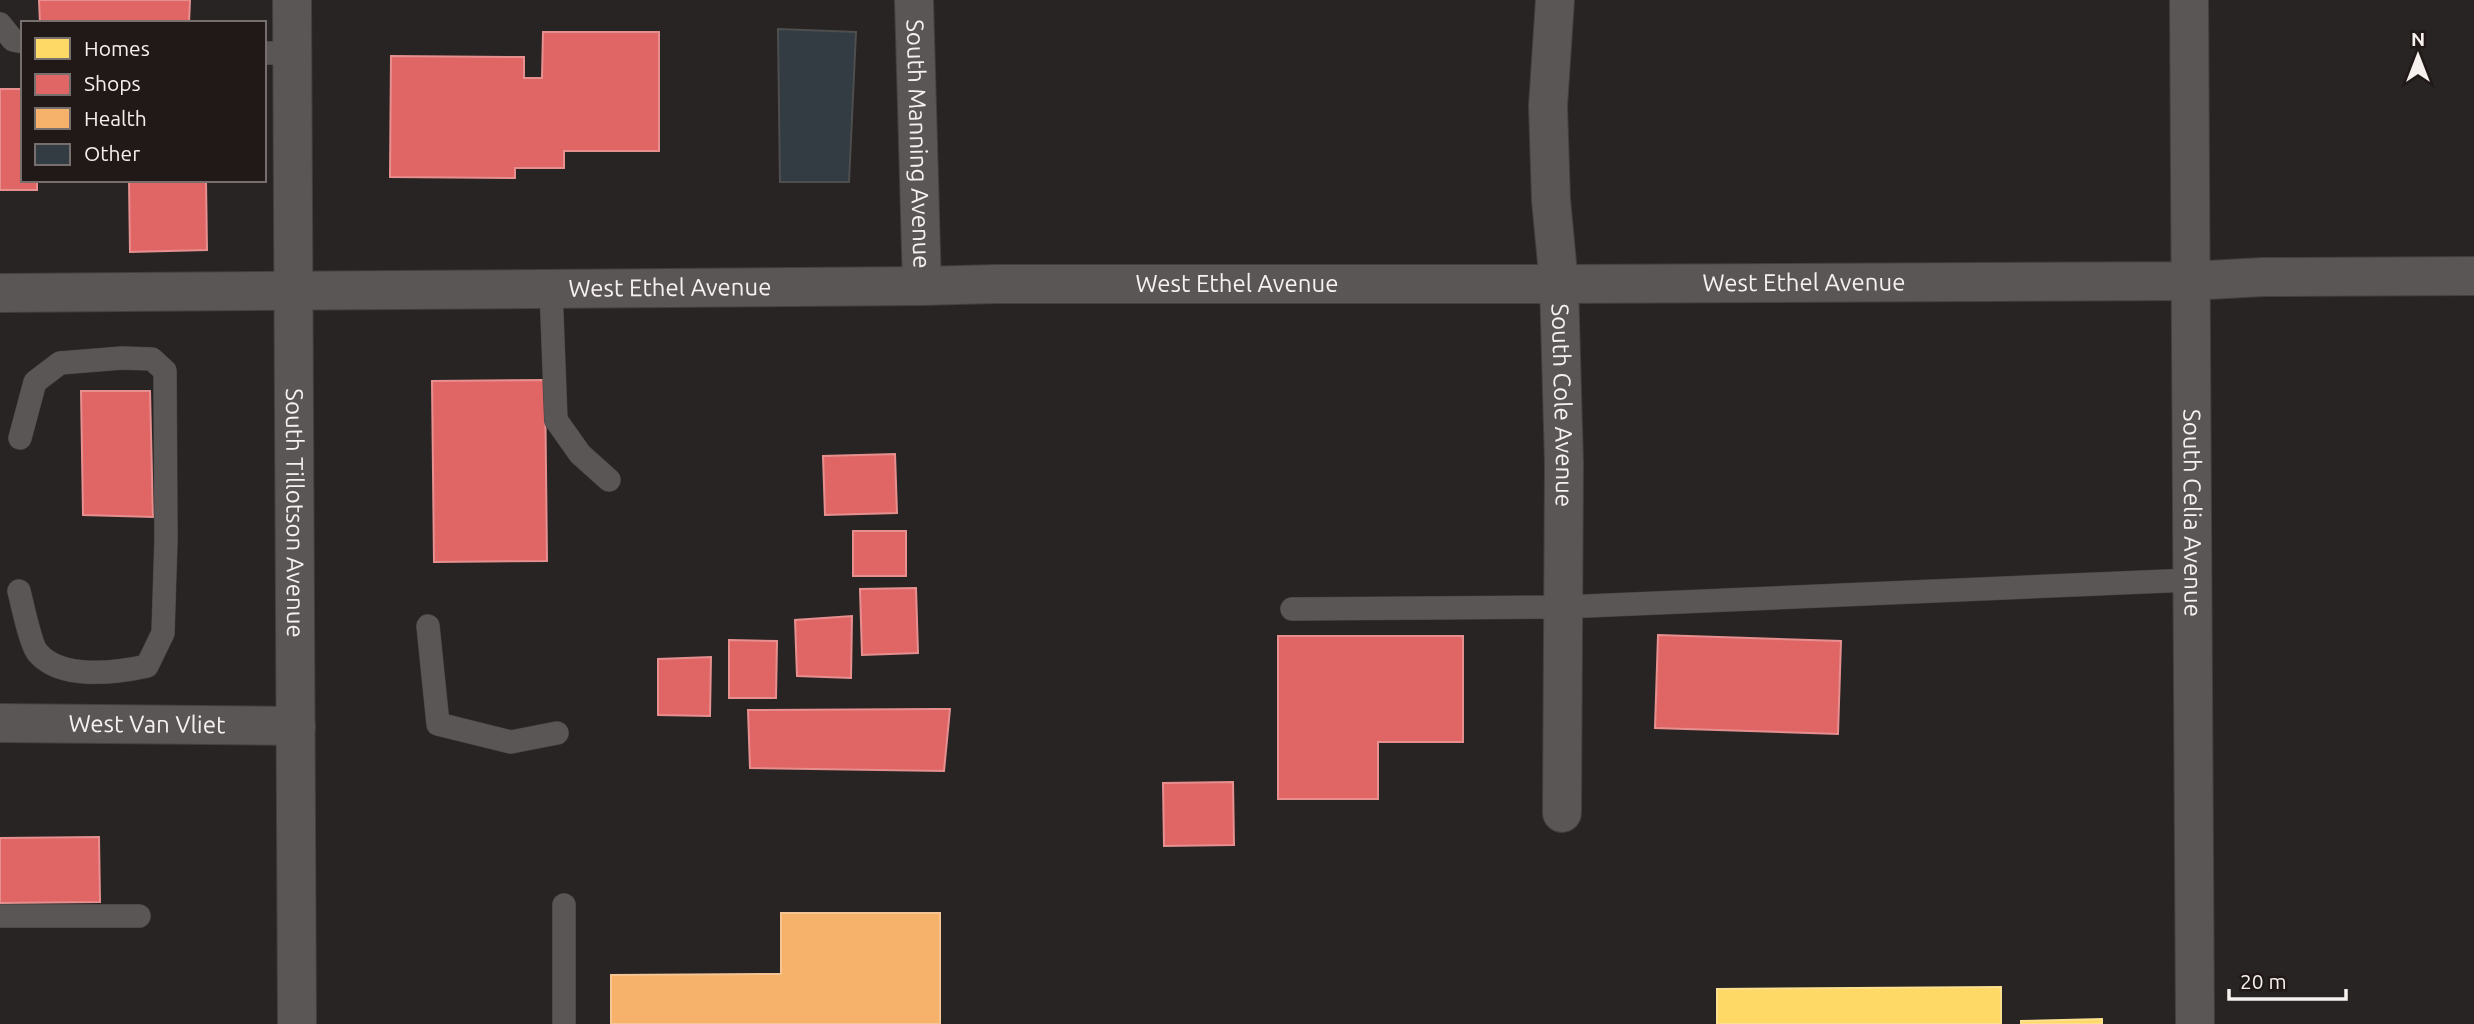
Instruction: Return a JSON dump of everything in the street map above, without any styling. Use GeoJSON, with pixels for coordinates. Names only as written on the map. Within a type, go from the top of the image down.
{"type":"FeatureCollection","features":[{"type":"Feature","properties":{"kind":"street","name":"South Tillotson Avenue"},"geometry":{"type":"LineString","coordinates":[[292,0],[278,53],[293,292],[297,1024]]}},
{"type":"Feature","properties":{"kind":"street","name":"South Manning Avenue"},"geometry":{"type":"LineString","coordinates":[[914,0],[922,286]]}},
{"type":"Feature","properties":{"kind":"street","name":"South Cole Avenue"},"geometry":{"type":"LineString","coordinates":[[1556,0],[1548,106],[1550,200],[1559,284],[1564,463],[1562,813]]}},
{"type":"Feature","properties":{"kind":"street","name":"South Celia Avenue"},"geometry":{"type":"LineString","coordinates":[[2189,0],[2195,1024]]}},
{"type":"Feature","properties":{"kind":"street","name":"West Ethel Avenue"},"geometry":{"type":"LineString","coordinates":[[0,293],[996,284],[2190,281],[2263,277],[2474,276]]}},
{"type":"Feature","properties":{"kind":"street","name":"West Van Vliet"},"geometry":{"type":"LineString","coordinates":[[0,723],[296,726]]}},
{"type":"Feature","properties":{"kind":"lane"},"geometry":{"type":"LineString","coordinates":[[0,24],[13,40],[21,42]]}},
{"type":"Feature","properties":{"kind":"lane"},"geometry":{"type":"LineString","coordinates":[[551,289],[556,421],[580,454],[609,480]]}},
{"type":"Feature","properties":{"kind":"lane"},"geometry":{"type":"LineString","coordinates":[[19,591],[36,652],[59,669],[118,672],[147,666],[163,633],[166,539],[165,371],[152,359],[122,358],[60,363],[35,382],[20,438]]}},
{"type":"Feature","properties":{"kind":"lane"},"geometry":{"type":"LineString","coordinates":[[1292,609],[1563,607],[2191,580]]}},
{"type":"Feature","properties":{"kind":"lane"},"geometry":{"type":"LineString","coordinates":[[428,626],[438,724],[511,742],[557,733]]}},
{"type":"Feature","properties":{"kind":"lane"},"geometry":{"type":"LineString","coordinates":[[564,905],[564,1024]]}},
{"type":"Feature","properties":{"kind":"lane"},"geometry":{"type":"LineString","coordinates":[[0,916],[139,916]]}},
{"type":"Feature","properties":{"kind":"building: Homes"},"geometry":{"type":"Polygon","coordinates":[[[2001,987],[2001,1024],[1717,1024],[1717,989],[2001,987]]]}},
{"type":"Feature","properties":{"kind":"building: Homes"},"geometry":{"type":"Polygon","coordinates":[[[2102,1019],[2102,1024],[2021,1024],[2021,1021],[2102,1019]]]}},
{"type":"Feature","properties":{"kind":"building: Shops"},"geometry":{"type":"Polygon","coordinates":[[[39,0],[190,0],[189,21],[40,21],[39,0]]]}},
{"type":"Feature","properties":{"kind":"building: Shops"},"geometry":{"type":"Polygon","coordinates":[[[543,32],[659,32],[659,151],[564,151],[564,168],[515,168],[515,178],[390,177],[391,56],[524,57],[524,78],[542,78],[543,32]]]}},
{"type":"Feature","properties":{"kind":"building: Shops"},"geometry":{"type":"Polygon","coordinates":[[[0,89],[21,89],[21,182],[37,182],[37,190],[0,190],[0,89]]]}},
{"type":"Feature","properties":{"kind":"building: Shops"},"geometry":{"type":"Polygon","coordinates":[[[129,182],[206,182],[207,250],[130,252],[129,182]]]}},
{"type":"Feature","properties":{"kind":"building: Shops"},"geometry":{"type":"Polygon","coordinates":[[[545,380],[547,561],[434,562],[432,381],[545,380]]]}},
{"type":"Feature","properties":{"kind":"building: Shops"},"geometry":{"type":"Polygon","coordinates":[[[81,391],[150,391],[153,517],[83,515],[81,391]]]}},
{"type":"Feature","properties":{"kind":"building: Shops"},"geometry":{"type":"Polygon","coordinates":[[[895,454],[897,513],[825,515],[823,456],[895,454]]]}},
{"type":"Feature","properties":{"kind":"building: Shops"},"geometry":{"type":"Polygon","coordinates":[[[853,531],[906,531],[906,576],[853,576],[853,531]]]}},
{"type":"Feature","properties":{"kind":"building: Shops"},"geometry":{"type":"Polygon","coordinates":[[[916,588],[918,653],[862,655],[860,589],[916,588]]]}},
{"type":"Feature","properties":{"kind":"building: Shops"},"geometry":{"type":"Polygon","coordinates":[[[852,616],[851,678],[797,676],[795,620],[852,616]]]}},
{"type":"Feature","properties":{"kind":"building: Shops"},"geometry":{"type":"Polygon","coordinates":[[[1658,635],[1841,641],[1838,734],[1655,728],[1658,635]]]}},
{"type":"Feature","properties":{"kind":"building: Shops"},"geometry":{"type":"Polygon","coordinates":[[[1278,636],[1463,636],[1463,742],[1378,742],[1378,799],[1278,799],[1278,636]]]}},
{"type":"Feature","properties":{"kind":"building: Shops"},"geometry":{"type":"Polygon","coordinates":[[[729,640],[777,641],[776,698],[729,698],[729,640]]]}},
{"type":"Feature","properties":{"kind":"building: Shops"},"geometry":{"type":"Polygon","coordinates":[[[711,657],[710,716],[658,715],[658,659],[711,657]]]}},
{"type":"Feature","properties":{"kind":"building: Shops"},"geometry":{"type":"Polygon","coordinates":[[[950,709],[944,771],[750,768],[748,710],[950,709]]]}},
{"type":"Feature","properties":{"kind":"building: Shops"},"geometry":{"type":"Polygon","coordinates":[[[1233,782],[1234,845],[1164,846],[1163,783],[1233,782]]]}},
{"type":"Feature","properties":{"kind":"building: Shops"},"geometry":{"type":"Polygon","coordinates":[[[99,837],[100,902],[0,903],[0,838],[99,837]]]}},
{"type":"Feature","properties":{"kind":"building: Health"},"geometry":{"type":"Polygon","coordinates":[[[781,913],[940,913],[940,1024],[611,1024],[611,975],[781,974],[781,913]]]}},
{"type":"Feature","properties":{"kind":"building: Other"},"geometry":{"type":"Polygon","coordinates":[[[778,29],[856,32],[849,182],[780,182],[778,29]]]}}]}
